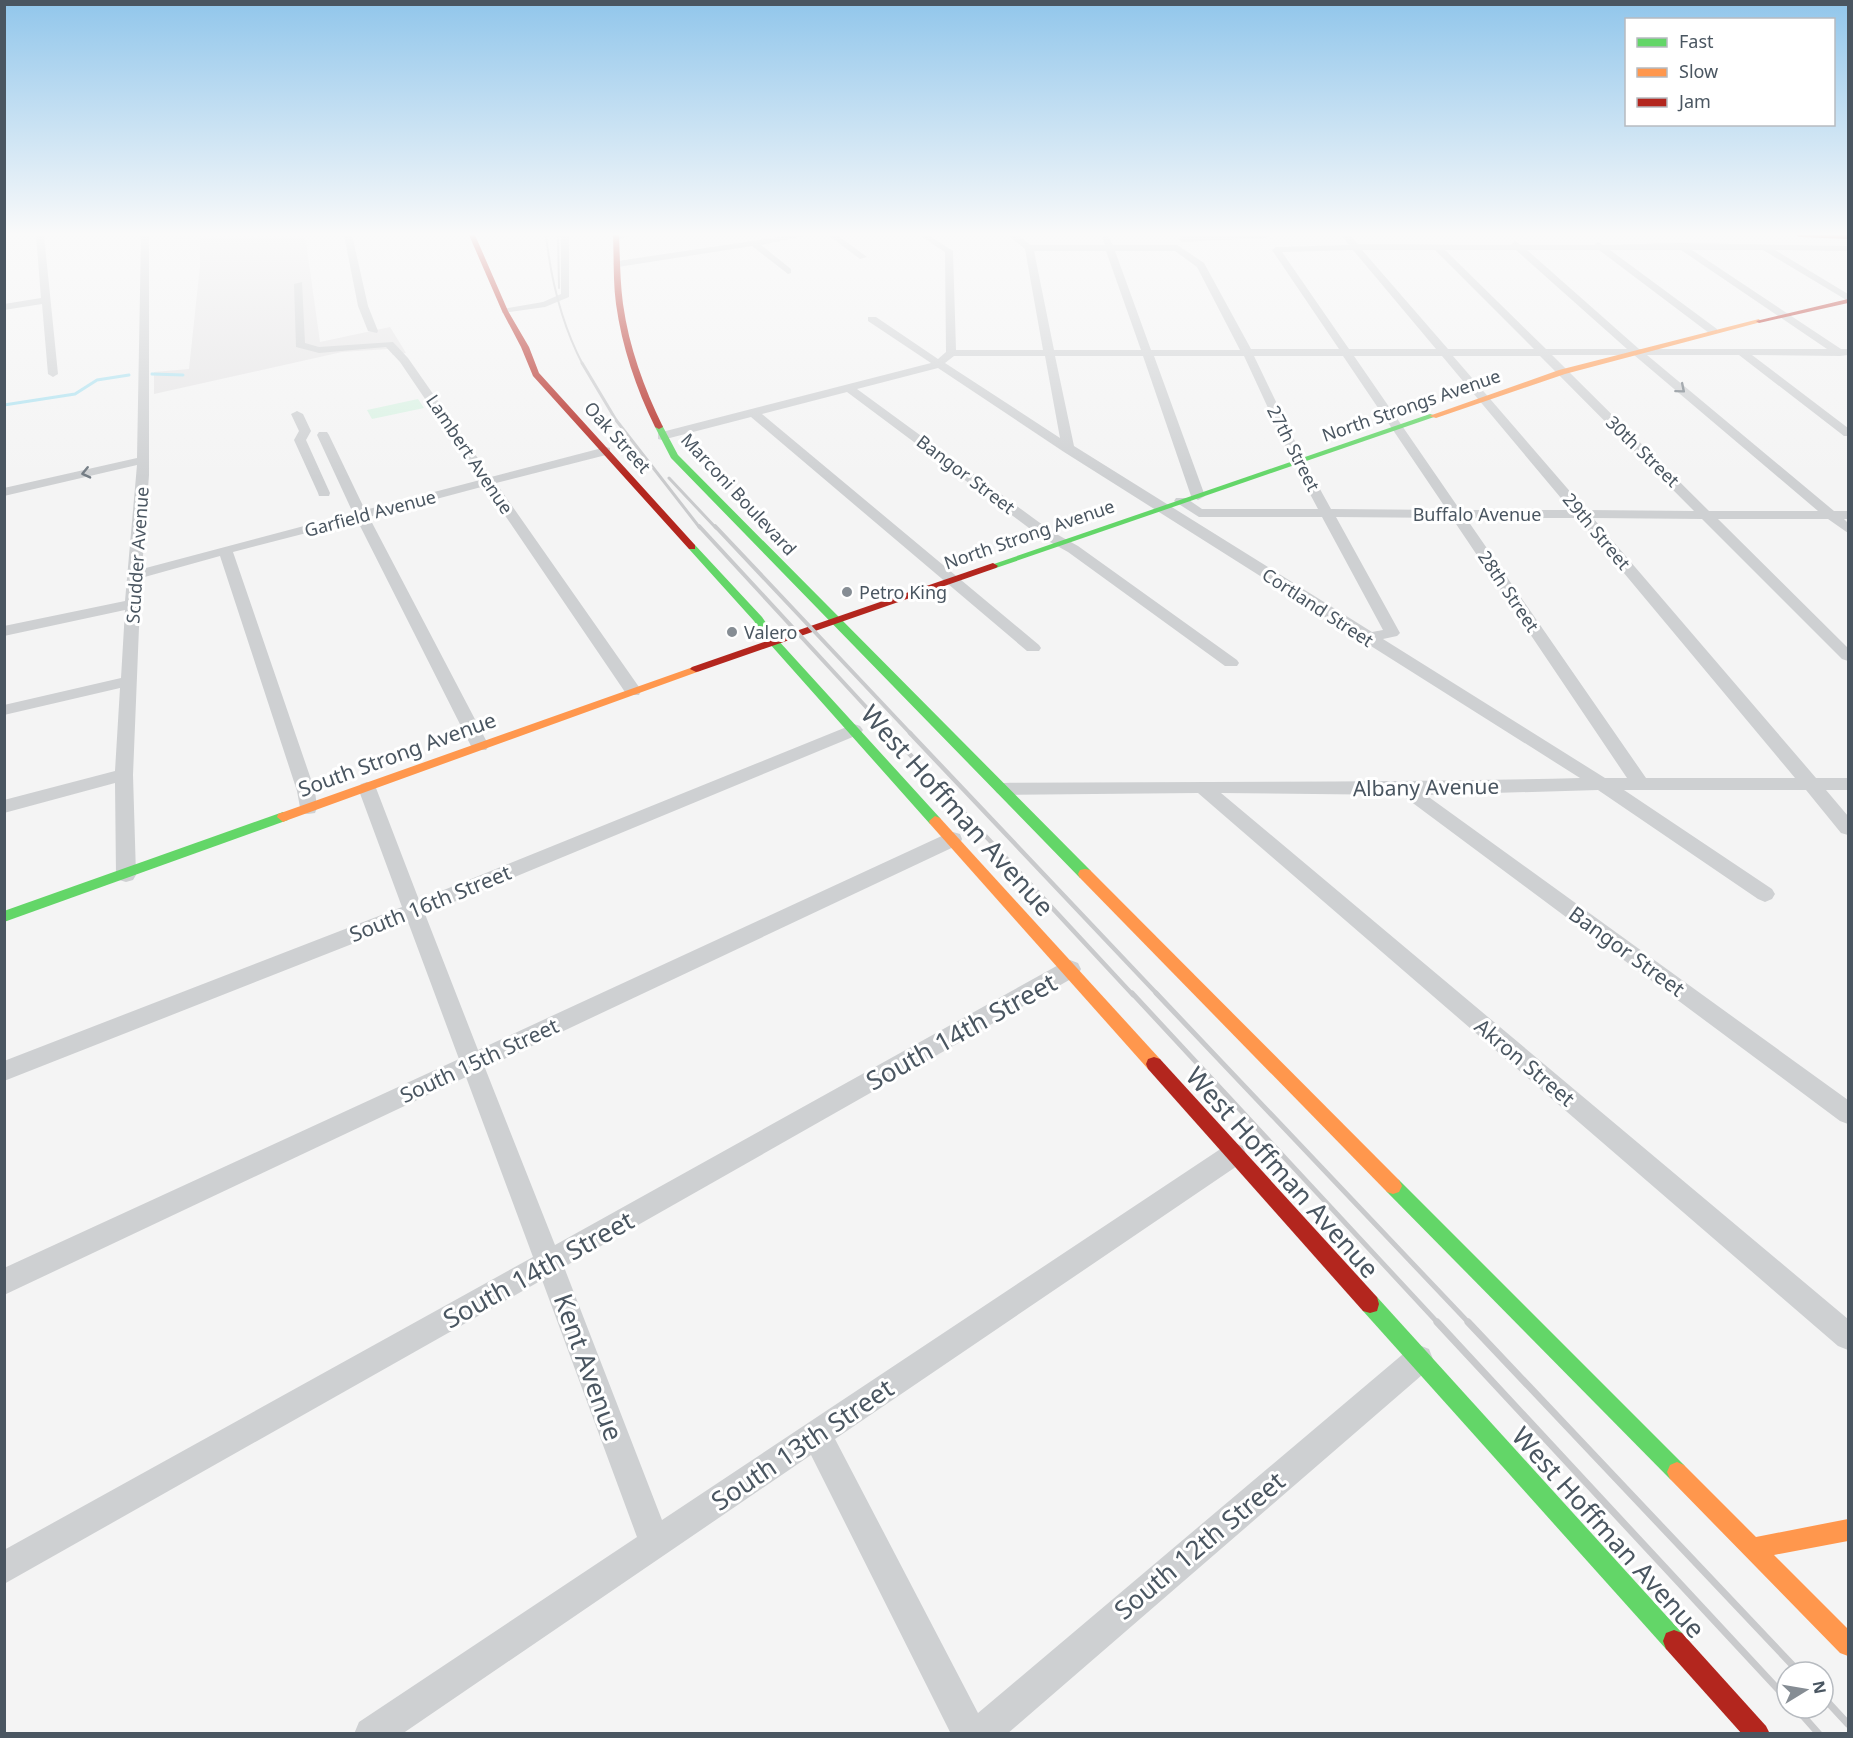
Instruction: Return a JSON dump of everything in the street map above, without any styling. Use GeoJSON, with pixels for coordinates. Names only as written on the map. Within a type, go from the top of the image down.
{"type":"FeatureCollection","features":[{"type":"Feature","properties":{"kind":"street"},"geometry":{"type":"LineString","coordinates":[[48,316],[53,374]]}},
{"type":"Feature","properties":{"kind":"street","name":"Scudder Avenue"},"geometry":{"type":"LineString","coordinates":[[126,875],[124,775],[134,576],[143,466],[144,316]]}},
{"type":"Feature","properties":{"kind":"street","name":"Lambert Avenue"},"geometry":{"type":"LineString","coordinates":[[300,316],[300,345],[319,350],[389,344],[409,365],[633,691]]}},
{"type":"Feature","properties":{"kind":"street"},"geometry":{"type":"LineString","coordinates":[[367,316],[373,331]]}},
{"type":"Feature","properties":{"kind":"street","name":"Oak Street"},"geometry":{"type":"LineString","coordinates":[[508,316],[525,347],[536,374],[759,619],[773,641]]}},
{"type":"Feature","properties":{"kind":"street","name":"Marconi Boulevard"},"geometry":{"type":"LineString","coordinates":[[622,316],[626,334],[662,436],[678,460],[835,621]]}},
{"type":"Feature","properties":{"kind":"street"},"geometry":{"type":"LineString","coordinates":[[950,316],[951,353]]}},
{"type":"Feature","properties":{"kind":"street"},"geometry":{"type":"LineString","coordinates":[[1042,316],[1068,449]]}},
{"type":"Feature","properties":{"kind":"street"},"geometry":{"type":"LineString","coordinates":[[1134,316],[1198,496]]}},
{"type":"Feature","properties":{"kind":"street","name":"27th Street"},"geometry":{"type":"LineString","coordinates":[[1228,316],[1299,462],[1392,633],[1374,638]]}},
{"type":"Feature","properties":{"kind":"street","name":"28th Street"},"geometry":{"type":"LineString","coordinates":[[1321,316],[1641,784]]}},
{"type":"Feature","properties":{"kind":"street","name":"29th Street"},"geometry":{"type":"LineString","coordinates":[[1414,316],[1848,828]]}},
{"type":"Feature","properties":{"kind":"street","name":"30th Street"},"geometry":{"type":"LineString","coordinates":[[1506,316],[1848,656]]}},
{"type":"Feature","properties":{"kind":"street"},"geometry":{"type":"LineString","coordinates":[[1596,316],[1848,529]]}},
{"type":"Feature","properties":{"kind":"street"},"geometry":{"type":"LineString","coordinates":[[1692,316],[1713,332]]}},
{"type":"Feature","properties":{"kind":"street","name":"North Strongs Avenue"},"geometry":{"type":"LineString","coordinates":[[1198,496],[1562,372],[1779,316]]}},
{"type":"Feature","properties":{"kind":"street"},"geometry":{"type":"LineString","coordinates":[[1786,316],[1845,354]]}},
{"type":"Feature","properties":{"kind":"street","name":"Cortland Street"},"geometry":{"type":"LineString","coordinates":[[872,319],[937,365],[1068,449],[1374,638],[1602,784],[1765,894]]}},
{"type":"Feature","properties":{"kind":"street"},"geometry":{"type":"LineString","coordinates":[[1741,352],[1848,433]]}},
{"type":"Feature","properties":{"kind":"street"},"geometry":{"type":"LineString","coordinates":[[662,436],[937,365],[951,353],[1741,352],[1845,354]]}},
{"type":"Feature","properties":{"kind":"street","name":"Bangor Street"},"geometry":{"type":"LineString","coordinates":[[849,388],[1231,663]]}},
{"type":"Feature","properties":{"kind":"street"},"geometry":{"type":"LineString","coordinates":[[754,413],[1033,648]]}},
{"type":"Feature","properties":{"kind":"street"},"geometry":{"type":"LineString","coordinates":[[297,414],[305,431],[300,440],[324,493]]}},
{"type":"Feature","properties":{"kind":"street"},"geometry":{"type":"LineString","coordinates":[[323,435],[480,746]]}},
{"type":"Feature","properties":{"kind":"street","name":"Garfield Avenue"},"geometry":{"type":"LineString","coordinates":[[134,576],[225,550],[606,451]]}},
{"type":"Feature","properties":{"kind":"street"},"geometry":{"type":"LineString","coordinates":[[4,492],[143,466]]}},
{"type":"Feature","properties":{"kind":"street"},"geometry":{"type":"LineString","coordinates":[[4,504],[143,466]]}},
{"type":"Feature","properties":{"kind":"street","name":"North Strong Avenue"},"geometry":{"type":"LineString","coordinates":[[804,631],[1198,496]]}},
{"type":"Feature","properties":{"kind":"street","name":"Buffalo Avenue"},"geometry":{"type":"LineString","coordinates":[[1181,501],[1200,513],[1848,515]]}},
{"type":"Feature","properties":{"kind":"street"},"geometry":{"type":"LineString","coordinates":[[225,550],[306,791],[308,808]]}},
{"type":"Feature","properties":{"kind":"street"},"geometry":{"type":"LineString","coordinates":[[4,632],[133,604]]}},
{"type":"Feature","properties":{"kind":"street","name":"West Hoffman Avenue"},"geometry":{"type":"LineString","coordinates":[[835,621],[1848,1646]]}},
{"type":"Feature","properties":{"kind":"street","name":"South Strong Avenue"},"geometry":{"type":"LineString","coordinates":[[4,917],[804,631]]}},
{"type":"Feature","properties":{"kind":"street","name":"West Hoffman Avenue"},"geometry":{"type":"LineString","coordinates":[[773,641],[1758,1734]]}},
{"type":"Feature","properties":{"kind":"street"},"geometry":{"type":"LineString","coordinates":[[4,710],[129,681]]}},
{"type":"Feature","properties":{"kind":"street","name":"South 16th Street"},"geometry":{"type":"LineString","coordinates":[[4,1071],[413,911],[854,730]]}},
{"type":"Feature","properties":{"kind":"street"},"geometry":{"type":"LineString","coordinates":[[4,807],[124,775]]}},
{"type":"Feature","properties":{"kind":"street","name":"Albany Avenue"},"geometry":{"type":"LineString","coordinates":[[1003,789],[1202,787],[1406,789],[1602,784],[1848,784]]}},
{"type":"Feature","properties":{"kind":"street","name":"Akron Street"},"geometry":{"type":"LineString","coordinates":[[1202,787],[1848,1336]]}},
{"type":"Feature","properties":{"kind":"street","name":"Kent Avenue"},"geometry":{"type":"LineString","coordinates":[[367,788],[471,1064],[550,1262],[655,1543]]}},
{"type":"Feature","properties":{"kind":"street","name":"Bangor Street"},"geometry":{"type":"LineString","coordinates":[[1406,789],[1848,1113]]}},
{"type":"Feature","properties":{"kind":"street","name":"South 15th Street"},"geometry":{"type":"LineString","coordinates":[[4,1282],[953,839]]}},
{"type":"Feature","properties":{"kind":"street","name":"South 14th Street"},"geometry":{"type":"LineString","coordinates":[[4,1568],[1070,969]]}},
{"type":"Feature","properties":{"kind":"street","name":"South 13th Street"},"geometry":{"type":"LineString","coordinates":[[371,1734],[1234,1154]]}},
{"type":"Feature","properties":{"kind":"street","name":"South 12th Street"},"geometry":{"type":"LineString","coordinates":[[980,1734],[1419,1359]]}},
{"type":"Feature","properties":{"kind":"street"},"geometry":{"type":"LineString","coordinates":[[816,1434],[970,1734]]}},
{"type":"Feature","properties":{"kind":"street"},"geometry":{"type":"LineString","coordinates":[[1753,1548],[1848,1530]]}},
{"type":"Feature","properties":{"kind":"shaded area"},"geometry":{"type":"Polygon","coordinates":[[[195,316],[316,316],[320,342],[390,327],[406,353],[393,355],[388,349],[342,352],[154,394],[154,372],[189,369],[195,316]]]}},
{"type":"Feature","properties":{"kind":"green space"},"geometry":{"type":"Polygon","coordinates":[[[418,399],[424,408],[372,419],[367,410],[418,399]]]}},
{"type":"Feature","properties":{"kind":"waterway"},"geometry":{"type":"LineString","coordinates":[[152,374],[183,375]]}},
{"type":"Feature","properties":{"kind":"waterway"},"geometry":{"type":"LineString","coordinates":[[4,405],[75,394],[97,380],[129,375]]}},
{"type":"Feature","properties":{"kind":"railway"},"geometry":{"type":"LineString","coordinates":[[563,316],[582,363]]}},
{"type":"Feature","properties":{"kind":"railway"},"geometry":{"type":"LineString","coordinates":[[582,363],[616,420],[700,528]]}},
{"type":"Feature","properties":{"kind":"railway"},"geometry":{"type":"LineString","coordinates":[[669,478],[716,528]]}},
{"type":"Feature","properties":{"kind":"railway"},"geometry":{"type":"LineString","coordinates":[[699,526],[891,734]]}},
{"type":"Feature","properties":{"kind":"railway"},"geometry":{"type":"LineString","coordinates":[[715,526],[911,734]]}},
{"type":"Feature","properties":{"kind":"railway"},"geometry":{"type":"LineString","coordinates":[[890,733],[1133,995]]}},
{"type":"Feature","properties":{"kind":"railway"},"geometry":{"type":"LineString","coordinates":[[910,733],[1158,995]]}},
{"type":"Feature","properties":{"kind":"railway"},"geometry":{"type":"LineString","coordinates":[[1132,993],[1438,1323]]}},
{"type":"Feature","properties":{"kind":"railway"},"geometry":{"type":"LineString","coordinates":[[1156,993],[1469,1323]]}},
{"type":"Feature","properties":{"kind":"railway"},"geometry":{"type":"LineString","coordinates":[[1437,1322],[1775,1686]]}},
{"type":"Feature","properties":{"kind":"railway"},"geometry":{"type":"LineString","coordinates":[[1468,1322],[1788,1660]]}},
{"type":"Feature","properties":{"kind":"railway"},"geometry":{"type":"LineString","coordinates":[[1835,1710],[1848,1724]]}},
{"type":"Feature","properties":{"kind":"railway"},"geometry":{"type":"LineString","coordinates":[[1807,1720],[1819,1734]]}},
{"type":"Feature","properties":{"kind":"traffic: fast"},"geometry":{"type":"LineString","coordinates":[[993,566],[1433,416]]}},
{"type":"Feature","properties":{"kind":"traffic: fast"},"geometry":{"type":"LineString","coordinates":[[659,427],[674,456],[1085,874]]}},
{"type":"Feature","properties":{"kind":"traffic: fast"},"geometry":{"type":"LineString","coordinates":[[692,547],[935,821]]}},
{"type":"Feature","properties":{"kind":"traffic: fast"},"geometry":{"type":"LineString","coordinates":[[4,917],[283,817]]}},
{"type":"Feature","properties":{"kind":"traffic: fast"},"geometry":{"type":"LineString","coordinates":[[1393,1186],[1677,1472]]}},
{"type":"Feature","properties":{"kind":"traffic: fast"},"geometry":{"type":"LineString","coordinates":[[1370,1304],[1674,1641]]}},
{"type":"Feature","properties":{"kind":"traffic: slow"},"geometry":{"type":"LineString","coordinates":[[1433,416],[1562,372],[1759,321]]}},
{"type":"Feature","properties":{"kind":"traffic: slow"},"geometry":{"type":"LineString","coordinates":[[283,817],[696,669]]}},
{"type":"Feature","properties":{"kind":"traffic: slow"},"geometry":{"type":"LineString","coordinates":[[935,821],[1154,1064]]}},
{"type":"Feature","properties":{"kind":"traffic: slow"},"geometry":{"type":"LineString","coordinates":[[1085,874],[1393,1186]]}},
{"type":"Feature","properties":{"kind":"traffic: slow"},"geometry":{"type":"LineString","coordinates":[[1677,1472],[1848,1645]]}},
{"type":"Feature","properties":{"kind":"traffic: slow"},"geometry":{"type":"LineString","coordinates":[[1753,1548],[1848,1530]]}},
{"type":"Feature","properties":{"kind":"traffic: jam"},"geometry":{"type":"LineString","coordinates":[[508,316],[525,347],[536,374],[692,547]]}},
{"type":"Feature","properties":{"kind":"traffic: jam"},"geometry":{"type":"LineString","coordinates":[[622,316],[631,357],[659,427]]}},
{"type":"Feature","properties":{"kind":"traffic: jam"},"geometry":{"type":"LineString","coordinates":[[1759,321],[1781,316]]}},
{"type":"Feature","properties":{"kind":"traffic: jam"},"geometry":{"type":"LineString","coordinates":[[696,669],[993,566]]}},
{"type":"Feature","properties":{"kind":"traffic: jam"},"geometry":{"type":"LineString","coordinates":[[1154,1064],[1370,1304]]}},
{"type":"Feature","properties":{"kind":"traffic: jam"},"geometry":{"type":"LineString","coordinates":[[1674,1641],[1758,1734]]}},
{"type":"Feature","properties":{"kind":"place","name":"Petro King"},"geometry":{"type":"Point","coordinates":[847,592]}},
{"type":"Feature","properties":{"kind":"place","name":"Valero"},"geometry":{"type":"Point","coordinates":[732,632]}}]}
